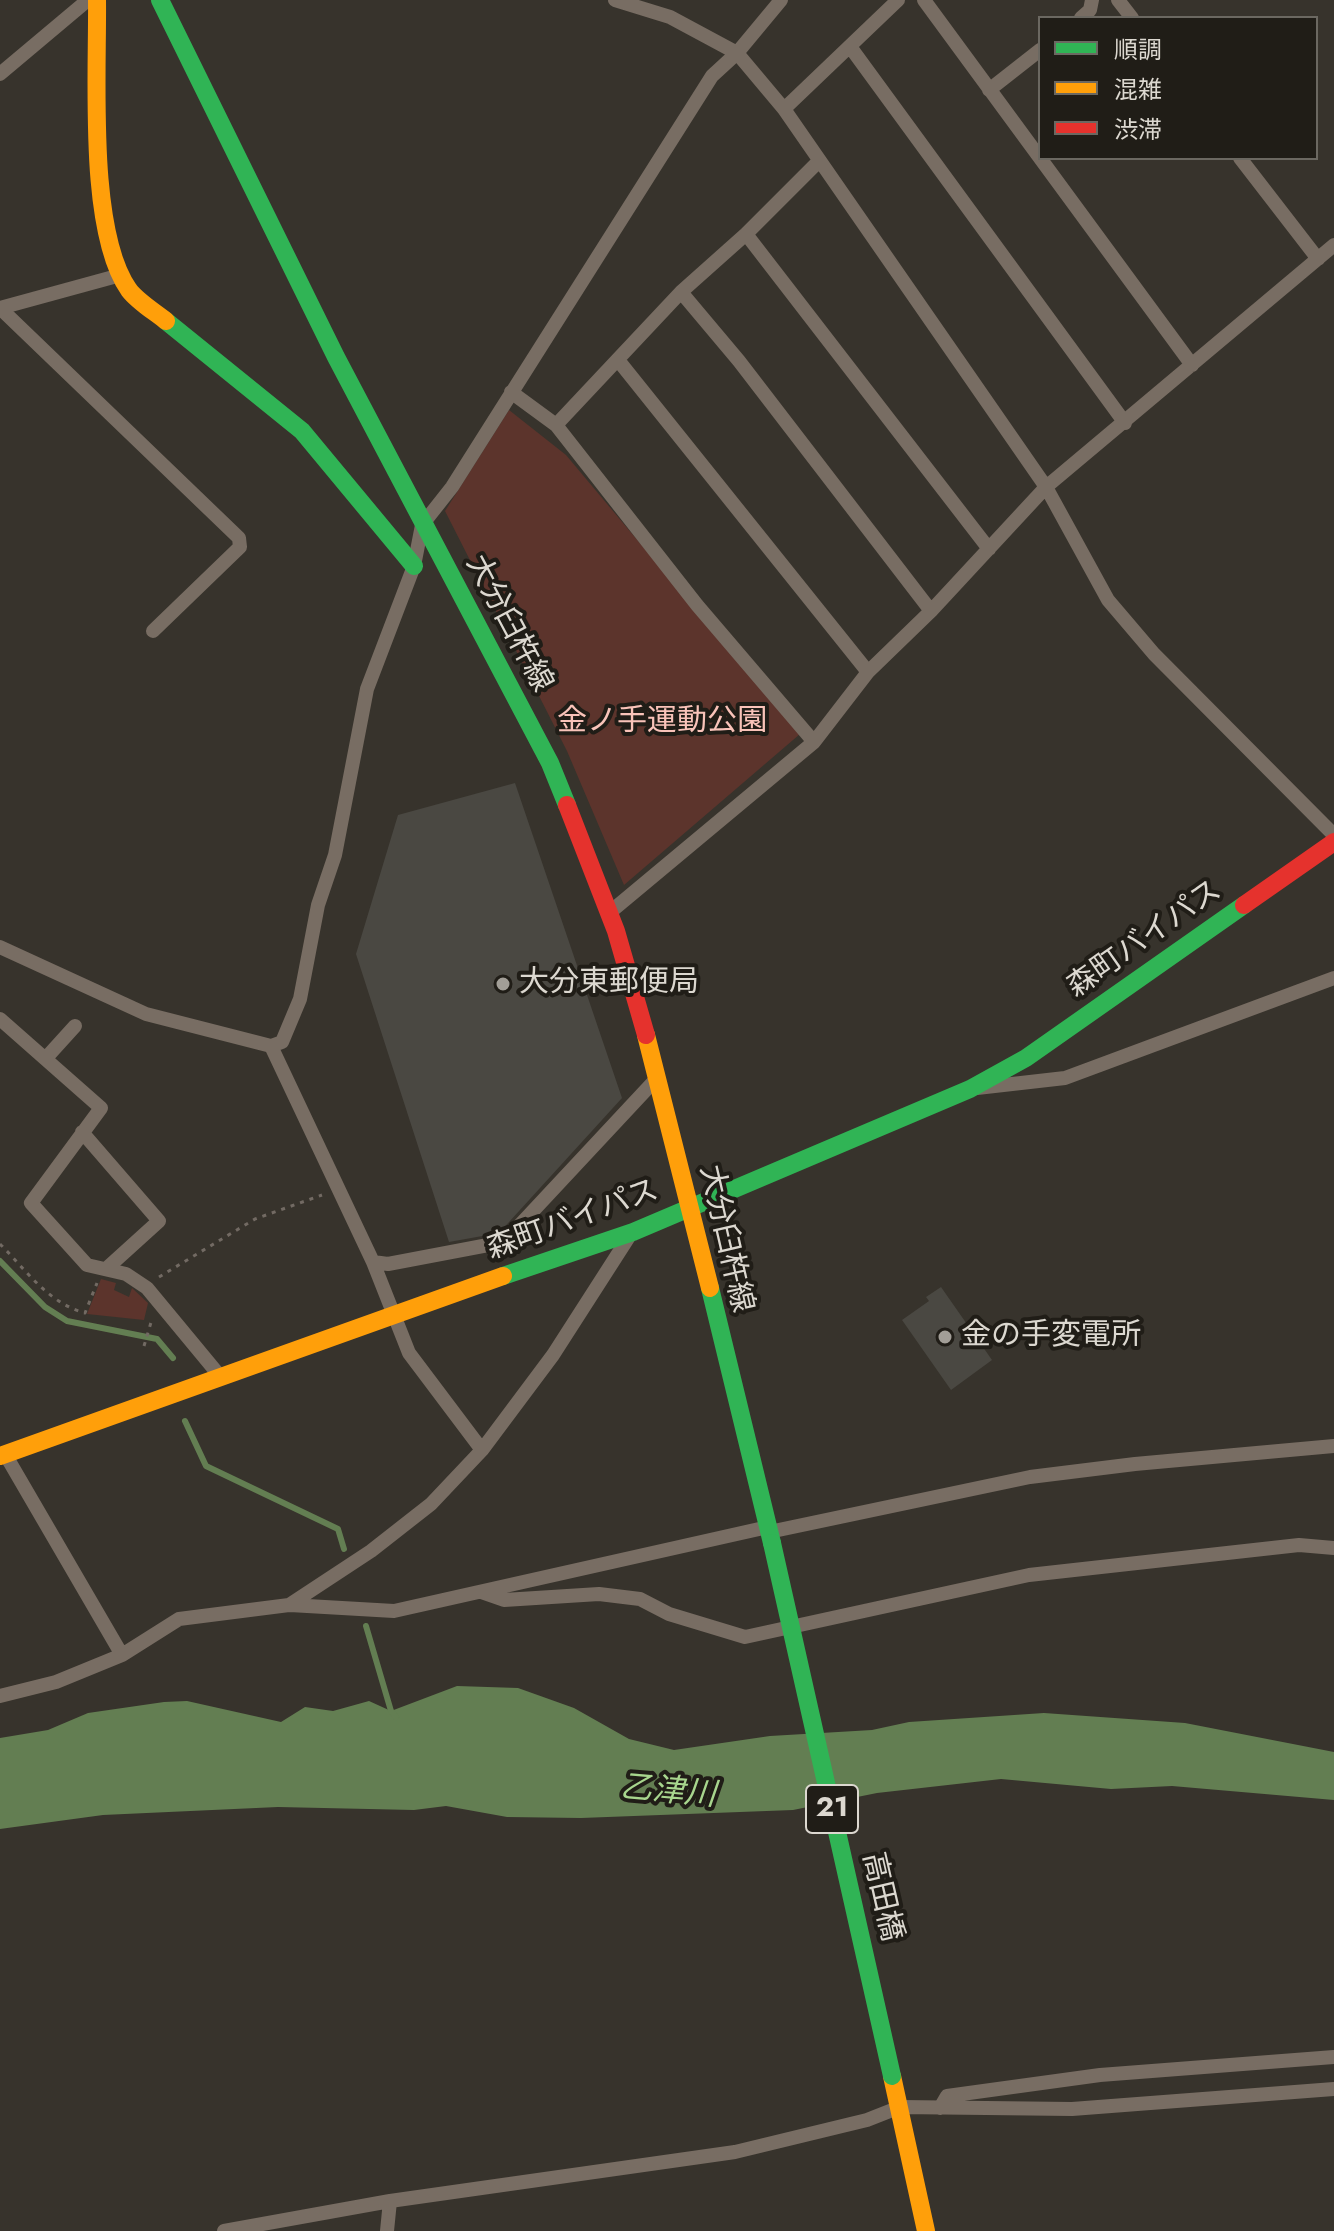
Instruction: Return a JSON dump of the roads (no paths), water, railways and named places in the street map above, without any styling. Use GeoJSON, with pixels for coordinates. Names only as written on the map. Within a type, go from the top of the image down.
{"type":"FeatureCollection","features":[{"type":"Feature","properties":{"kind":"main road"},"geometry":{"type":"LineString","coordinates":[[97,0],[102,208],[117,276],[130,292],[302,431],[414,566]]}},
{"type":"Feature","properties":{"kind":"main road","name":"大分臼杵線"},"geometry":{"type":"LineString","coordinates":[[160,0],[422,525],[550,763],[609,913],[658,1077],[769,1534]]}},
{"type":"Feature","properties":{"kind":"main road","name":"森町バイパス"},"geometry":{"type":"LineString","coordinates":[[2,1452],[633,1232],[970,1089],[1026,1058],[1334,842]]}},
{"type":"Feature","properties":{"kind":"main road","name":"高田橋"},"geometry":{"type":"LineString","coordinates":[[769,1534],[900,2107]]}},
{"type":"Feature","properties":{"kind":"main road","name":"21"},"geometry":{"type":"LineString","coordinates":[[900,2107],[926,2231]]}},
{"type":"Feature","properties":{"kind":"street"},"geometry":{"type":"LineString","coordinates":[[0,74],[88,0]]}},
{"type":"Feature","properties":{"kind":"street"},"geometry":{"type":"LineString","coordinates":[[615,0],[670,17],[737,53],[784,109],[1046,487],[1108,600],[1154,654],[1334,835]]}},
{"type":"Feature","properties":{"kind":"street"},"geometry":{"type":"LineString","coordinates":[[0,947],[146,1014],[271,1046],[282,1042],[300,999],[318,905],[335,855],[367,689],[414,566],[422,525],[452,487],[712,76],[737,53],[781,0]]}},
{"type":"Feature","properties":{"kind":"street"},"geometry":{"type":"LineString","coordinates":[[784,109],[898,0]]}},
{"type":"Feature","properties":{"kind":"street"},"geometry":{"type":"LineString","coordinates":[[924,0],[1038,156]]}},
{"type":"Feature","properties":{"kind":"street"},"geometry":{"type":"LineString","coordinates":[[1118,0],[1130,16]]}},
{"type":"Feature","properties":{"kind":"street"},"geometry":{"type":"LineString","coordinates":[[851,48],[1125,423]]}},
{"type":"Feature","properties":{"kind":"street"},"geometry":{"type":"LineString","coordinates":[[989,90],[1038,52]]}},
{"type":"Feature","properties":{"kind":"street"},"geometry":{"type":"LineString","coordinates":[[1041,160],[1192,365]]}},
{"type":"Feature","properties":{"kind":"street"},"geometry":{"type":"LineString","coordinates":[[1242,160],[1318,259]]}},
{"type":"Feature","properties":{"kind":"street"},"geometry":{"type":"LineString","coordinates":[[556,425],[681,292],[746,234],[818,162]]}},
{"type":"Feature","properties":{"kind":"street"},"geometry":{"type":"LineString","coordinates":[[746,234],[989,549]]}},
{"type":"Feature","properties":{"kind":"street"},"geometry":{"type":"LineString","coordinates":[[609,913],[814,742],[868,672],[931,611],[1046,487],[1334,245]]}},
{"type":"Feature","properties":{"kind":"street"},"geometry":{"type":"LineString","coordinates":[[0,308],[117,276]]}},
{"type":"Feature","properties":{"kind":"street"},"geometry":{"type":"LineString","coordinates":[[681,292],[739,361],[931,611]]}},
{"type":"Feature","properties":{"kind":"street"},"geometry":{"type":"LineString","coordinates":[[0,308],[239,538],[240,547],[153,631]]}},
{"type":"Feature","properties":{"kind":"street"},"geometry":{"type":"LineString","coordinates":[[618,360],[868,672]]}},
{"type":"Feature","properties":{"kind":"street"},"geometry":{"type":"LineString","coordinates":[[511,392],[556,425],[697,605],[814,742]]}},
{"type":"Feature","properties":{"kind":"street"},"geometry":{"type":"LineString","coordinates":[[970,1089],[1065,1078],[1334,978]]}},
{"type":"Feature","properties":{"kind":"street"},"geometry":{"type":"LineString","coordinates":[[0,1019],[101,1108],[31,1203],[87,1265],[126,1274],[147,1288],[219,1375]]}},
{"type":"Feature","properties":{"kind":"street"},"geometry":{"type":"LineString","coordinates":[[46,1058],[75,1026]]}},
{"type":"Feature","properties":{"kind":"street"},"geometry":{"type":"LineString","coordinates":[[271,1046],[373,1262],[409,1353],[482,1450]]}},
{"type":"Feature","properties":{"kind":"street"},"geometry":{"type":"LineString","coordinates":[[373,1262],[388,1264],[504,1242],[658,1077]]}},
{"type":"Feature","properties":{"kind":"street"},"geometry":{"type":"LineString","coordinates":[[82,1132],[159,1221],[106,1269]]}},
{"type":"Feature","properties":{"kind":"street"},"geometry":{"type":"LineString","coordinates":[[289,1605],[371,1551],[431,1504],[482,1450],[553,1355],[633,1232]]}},
{"type":"Feature","properties":{"kind":"street"},"geometry":{"type":"LineString","coordinates":[[0,1696],[56,1682],[122,1655],[179,1619],[289,1605],[394,1611],[1030,1477],[1334,1446]]}},
{"type":"Feature","properties":{"kind":"street"},"geometry":{"type":"LineString","coordinates":[[2,1452],[122,1655]]}},
{"type":"Feature","properties":{"kind":"street"},"geometry":{"type":"LineString","coordinates":[[481,1592],[504,1600],[599,1594],[640,1599],[669,1614],[745,1637],[1029,1575],[1299,1545],[1334,1548]]}},
{"type":"Feature","properties":{"kind":"street"},"geometry":{"type":"LineString","coordinates":[[940,2108],[947,2096],[1085,2077],[1334,2057]]}},
{"type":"Feature","properties":{"kind":"street"},"geometry":{"type":"LineString","coordinates":[[224,2231],[390,2201],[735,2152],[867,2120],[900,2107],[1072,2109],[1334,2089]]}},
{"type":"Feature","properties":{"kind":"street"},"geometry":{"type":"LineString","coordinates":[[387,2231],[390,2201]]}},
{"type":"Feature","properties":{"kind":"water","name":"乙津川"},"geometry":{"type":"Polygon","coordinates":[[[457,1686],[518,1688],[574,1708],[629,1739],[674,1750],[770,1736],[872,1730],[909,1722],[1044,1713],[1185,1723],[1334,1752],[1334,1800],[1172,1786],[1111,1789],[1001,1779],[877,1793],[793,1810],[581,1818],[507,1817],[446,1806],[414,1810],[278,1807],[103,1815],[0,1829],[0,1738],[48,1730],[88,1713],[164,1702],[187,1701],[281,1722],[305,1707],[333,1711],[369,1701],[391,1711],[457,1686]]]}},
{"type":"Feature","properties":{"kind":"waterway"},"geometry":{"type":"LineString","coordinates":[[0,1261],[45,1307],[67,1321],[157,1339],[173,1358]]}},
{"type":"Feature","properties":{"kind":"waterway"},"geometry":{"type":"LineString","coordinates":[[185,1421],[206,1466],[338,1529],[344,1549]]}},
{"type":"Feature","properties":{"kind":"waterway"},"geometry":{"type":"LineString","coordinates":[[366,1626],[391,1711],[396,1717]]}},
{"type":"Feature","properties":{"kind":"place","name":"大分東郵便局"},"geometry":{"type":"Point","coordinates":[503,984]}},
{"type":"Feature","properties":{"kind":"place","name":"金の手変電所"},"geometry":{"type":"Point","coordinates":[945,1337]}},
{"type":"Feature","properties":{"kind":"park label","name":"金ノ手運動公園"},"geometry":{"type":"Point","coordinates":[662,723]}}]}
